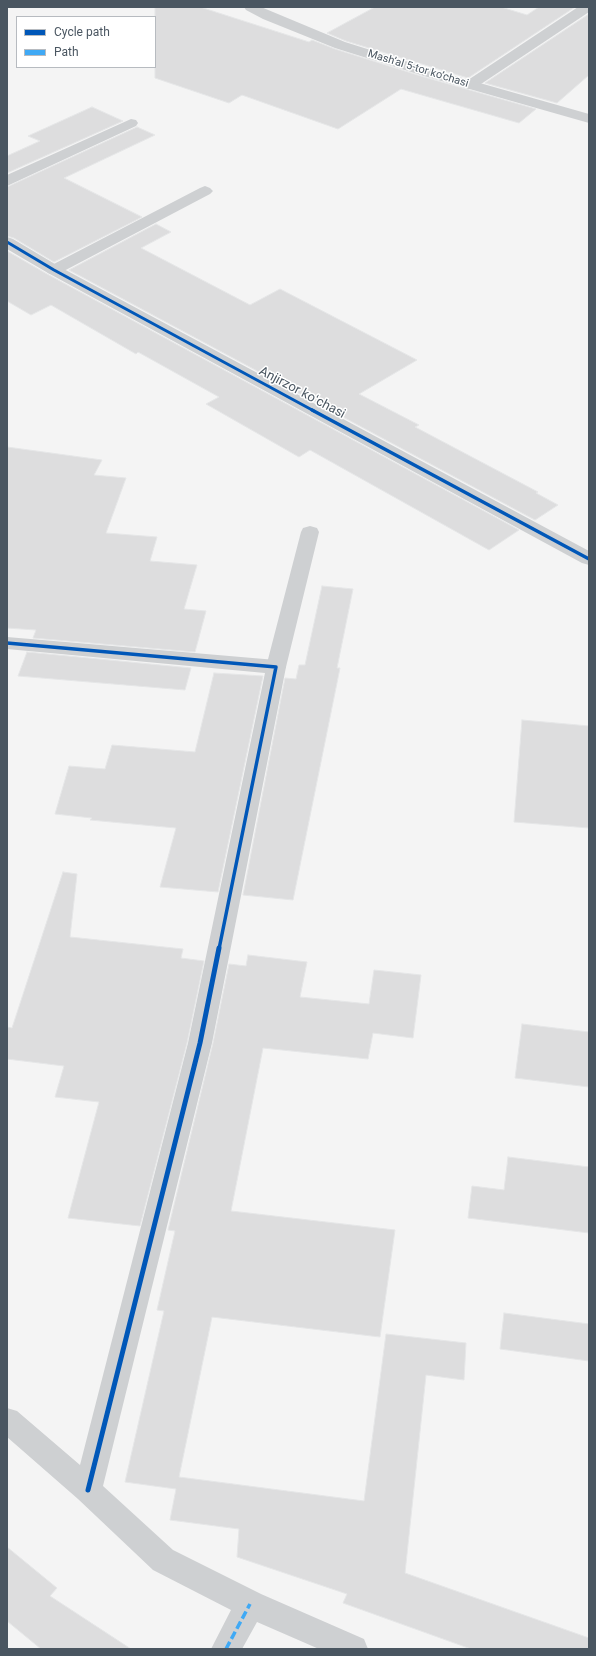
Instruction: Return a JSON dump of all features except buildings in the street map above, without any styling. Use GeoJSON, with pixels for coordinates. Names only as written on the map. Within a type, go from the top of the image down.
{"type":"FeatureCollection","features":[{"type":"Feature","properties":{"kind":"street","name":"Mashʼal 5-tor koʼchasi"},"geometry":{"type":"LineString","coordinates":[[251,7],[268,16],[340,45],[470,85],[589,119]]}},
{"type":"Feature","properties":{"kind":"street"},"geometry":{"type":"LineString","coordinates":[[470,85],[587,7]]}},
{"type":"Feature","properties":{"kind":"street"},"geometry":{"type":"LineString","coordinates":[[7,181],[131,122]]}},
{"type":"Feature","properties":{"kind":"street"},"geometry":{"type":"LineString","coordinates":[[54,270],[205,191]]}},
{"type":"Feature","properties":{"kind":"street","name":"Anjirzor koʻchasi"},"geometry":{"type":"LineString","coordinates":[[7,242],[54,270],[589,559]]}},
{"type":"Feature","properties":{"kind":"street"},"geometry":{"type":"LineString","coordinates":[[88,1490],[200,1043],[276,667],[310,532]]}},
{"type":"Feature","properties":{"kind":"street"},"geometry":{"type":"LineString","coordinates":[[7,643],[276,667]]}},
{"type":"Feature","properties":{"kind":"street"},"geometry":{"type":"LineString","coordinates":[[7,1420],[88,1490],[163,1560],[250,1604],[353,1649]]}},
{"type":"Feature","properties":{"kind":"street"},"geometry":{"type":"LineString","coordinates":[[226,1649],[250,1604]]}},
{"type":"Feature","properties":{"kind":"marked path"},"geometry":{"type":"LineString","coordinates":[[226,1649],[250,1604]]}},
{"type":"Feature","properties":{"kind":"cycle path"},"geometry":{"type":"LineString","coordinates":[[7,242],[54,270],[589,559]]}},
{"type":"Feature","properties":{"kind":"cycle path"},"geometry":{"type":"LineString","coordinates":[[7,643],[276,667],[200,1043],[88,1490]]}}]}
